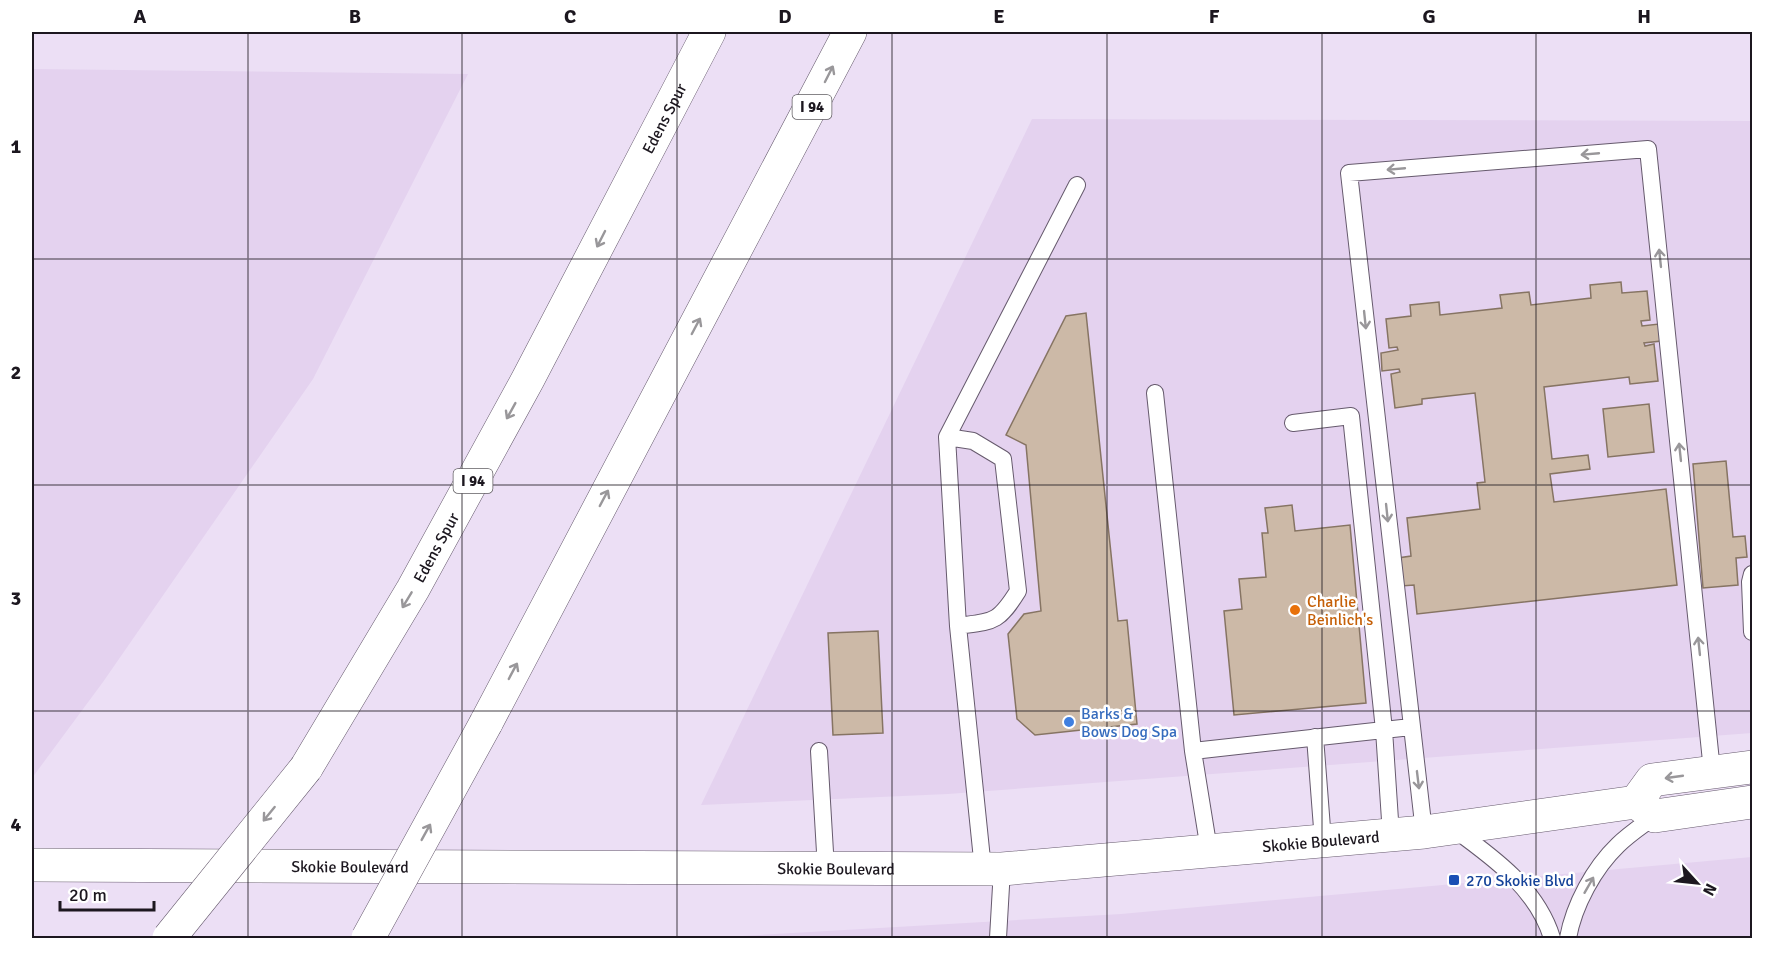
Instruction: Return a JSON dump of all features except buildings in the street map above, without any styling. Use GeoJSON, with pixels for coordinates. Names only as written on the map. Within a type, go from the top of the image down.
{"type":"FeatureCollection","features":[{"type":"Feature","properties":{"kind":"main road","name":"Edens Spur"},"geometry":{"type":"LineString","coordinates":[[169,939],[306,768],[413,590],[528,379],[708,32]]}},
{"type":"Feature","properties":{"kind":"main road","name":"I 94"},"geometry":{"type":"LineString","coordinates":[[368,939],[486,723],[850,32]]}},
{"type":"Feature","properties":{"kind":"main road"},"geometry":{"type":"LineString","coordinates":[[1646,809],[1652,780],[1752,767]]}},
{"type":"Feature","properties":{"kind":"main road","name":"Skokie Boulevard"},"geometry":{"type":"LineString","coordinates":[[32,865],[992,869],[1391,835],[1646,809],[1752,802]]}},
{"type":"Feature","properties":{"kind":"lane"},"geometry":{"type":"LineString","coordinates":[[1552,939],[1536,902],[1511,874],[1439,830],[1412,727],[1349,173],[1648,149],[1712,771]]}},
{"type":"Feature","properties":{"kind":"lane"},"geometry":{"type":"LineString","coordinates":[[998,939],[992,869],[958,626],[947,437],[1077,185]]}},
{"type":"Feature","properties":{"kind":"lane"},"geometry":{"type":"LineString","coordinates":[[1155,393],[1193,751],[1209,850]]}},
{"type":"Feature","properties":{"kind":"lane"},"geometry":{"type":"LineString","coordinates":[[1293,423],[1351,416],[1384,730],[1391,835]]}},
{"type":"Feature","properties":{"kind":"lane"},"geometry":{"type":"LineString","coordinates":[[947,437],[973,441],[1003,459],[1018,591],[995,621],[958,626]]}},
{"type":"Feature","properties":{"kind":"lane"},"geometry":{"type":"LineString","coordinates":[[1752,574],[1752,632]]}},
{"type":"Feature","properties":{"kind":"lane"},"geometry":{"type":"LineString","coordinates":[[1193,751],[1412,727]]}},
{"type":"Feature","properties":{"kind":"lane"},"geometry":{"type":"LineString","coordinates":[[1315,737],[1323,841]]}},
{"type":"Feature","properties":{"kind":"lane"},"geometry":{"type":"LineString","coordinates":[[819,751],[826,869]]}},
{"type":"Feature","properties":{"kind":"lane"},"geometry":{"type":"LineString","coordinates":[[1568,939],[1571,921],[1590,881],[1646,809]]}},
{"type":"Feature","properties":{"kind":"shaded area"},"geometry":{"type":"Polygon","coordinates":[[[32,69],[468,74],[313,379],[103,682],[32,778],[32,69]]]}},
{"type":"Feature","properties":{"kind":"shaded area"},"geometry":{"type":"Polygon","coordinates":[[[1032,119],[1752,121],[1752,733],[948,794],[701,805],[1032,119]]]}},
{"type":"Feature","properties":{"kind":"shaded area"},"geometry":{"type":"Polygon","coordinates":[[[1752,857],[1752,938],[707,938],[1121,914],[1752,857]]]}},
{"type":"Feature","properties":{"kind":"place","name":"Charlie Beinlich's"},"geometry":{"type":"Point","coordinates":[1295,610]}},
{"type":"Feature","properties":{"kind":"place","name":"Barks & Bows Dog Spa"},"geometry":{"type":"Point","coordinates":[1069,722]}},
{"type":"Feature","properties":{"kind":"place","name":"270 Skokie Blvd"},"geometry":{"type":"Point","coordinates":[1454,880]}}]}
